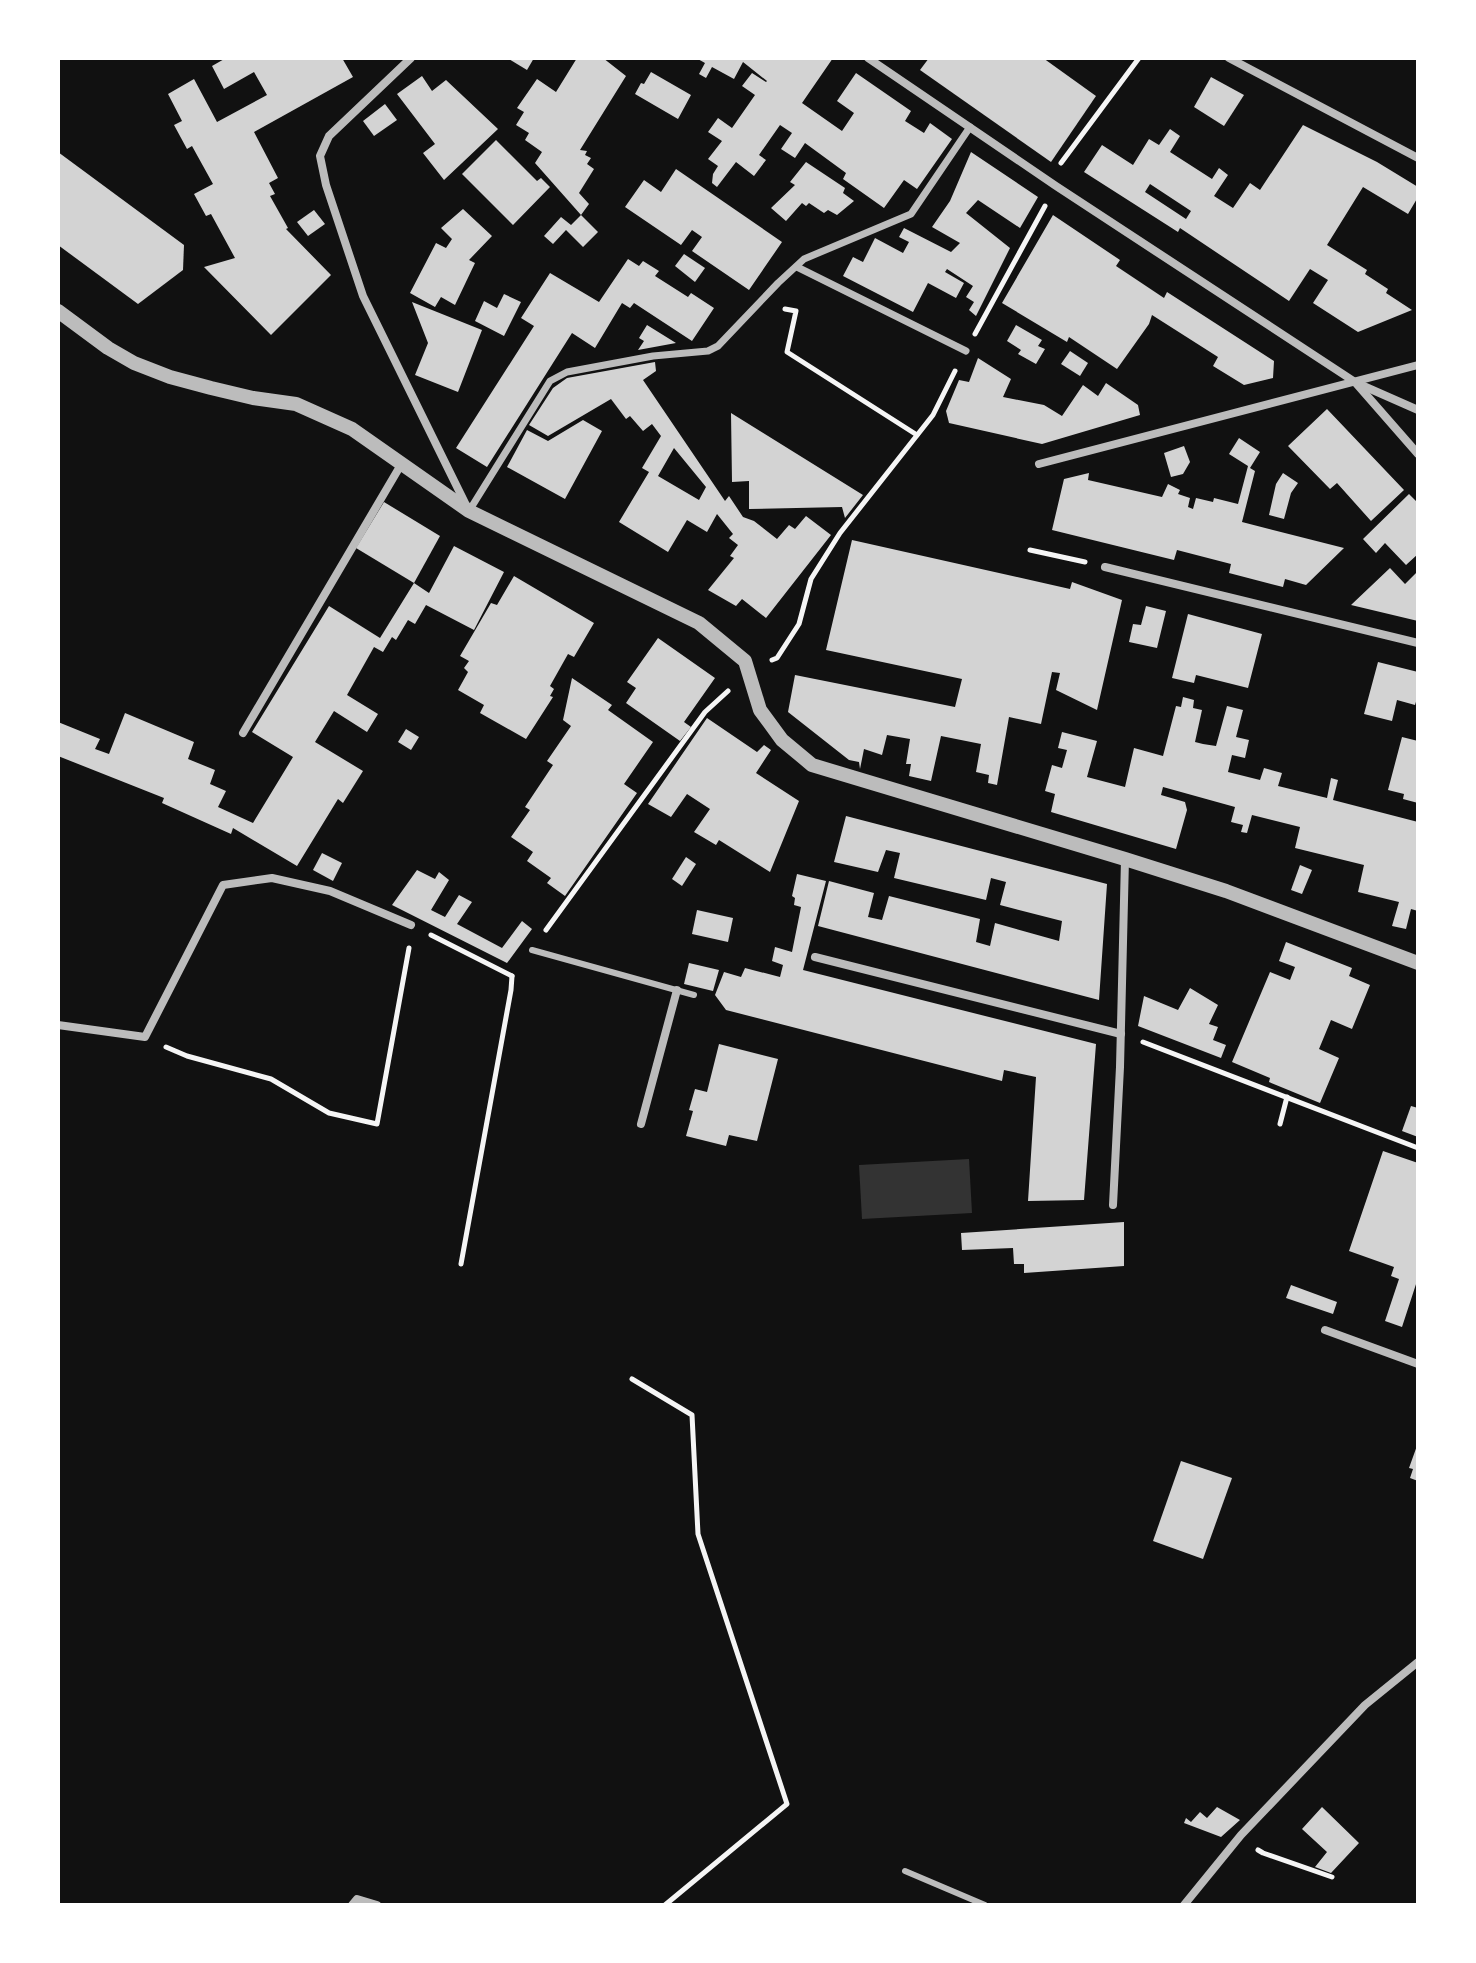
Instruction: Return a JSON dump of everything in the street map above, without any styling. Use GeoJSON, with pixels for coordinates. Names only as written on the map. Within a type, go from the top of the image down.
{"type":"FeatureCollection","features":[{"type":"Feature","properties":{"kind":"street"},"geometry":{"type":"LineString","coordinates":[[411,58],[329,136],[320,156],[326,185],[363,296],[469,511]]}},
{"type":"Feature","properties":{"kind":"street"},"geometry":{"type":"LineString","coordinates":[[868,58],[1056,186],[1355,382],[1418,410]]}},
{"type":"Feature","properties":{"kind":"street"},"geometry":{"type":"LineString","coordinates":[[1229,58],[1418,158]]}},
{"type":"Feature","properties":{"kind":"street"},"geometry":{"type":"LineString","coordinates":[[469,511],[550,381],[567,372],[653,356],[708,351],[718,346],[804,259],[911,214],[970,127]]}},
{"type":"Feature","properties":{"kind":"street"},"geometry":{"type":"LineString","coordinates":[[797,267],[966,351]]}},
{"type":"Feature","properties":{"kind":"street"},"geometry":{"type":"LineString","coordinates":[[58,311],[134,363],[211,388],[296,404],[352,429],[469,511],[699,623],[745,661],[760,710],[782,740],[812,765],[1226,891],[1418,963]]}},
{"type":"Feature","properties":{"kind":"street"},"geometry":{"type":"LineString","coordinates":[[1039,464],[1418,365]]}},
{"type":"Feature","properties":{"kind":"street"},"geometry":{"type":"LineString","coordinates":[[1355,382],[1418,454]]}},
{"type":"Feature","properties":{"kind":"street"},"geometry":{"type":"LineString","coordinates":[[243,733],[402,462]]}},
{"type":"Feature","properties":{"kind":"street"},"geometry":{"type":"LineString","coordinates":[[1105,567],[1418,643]]}},
{"type":"Feature","properties":{"kind":"street"},"geometry":{"type":"LineString","coordinates":[[1113,1205],[1125,859]]}},
{"type":"Feature","properties":{"kind":"street"},"geometry":{"type":"LineString","coordinates":[[58,1025],[145,1037],[223,885],[272,878],[287,881],[330,891],[411,925]]}},
{"type":"Feature","properties":{"kind":"street"},"geometry":{"type":"LineString","coordinates":[[815,957],[1121,1034]]}},
{"type":"Feature","properties":{"kind":"street"},"geometry":{"type":"LineString","coordinates":[[641,1124],[677,990]]}},
{"type":"Feature","properties":{"kind":"street"},"geometry":{"type":"LineString","coordinates":[[1325,1330],[1418,1364]]}},
{"type":"Feature","properties":{"kind":"street"},"geometry":{"type":"LineString","coordinates":[[1184,1905],[1241,1835],[1365,1705],[1418,1662]]}},
{"type":"Feature","properties":{"kind":"street"},"geometry":{"type":"LineString","coordinates":[[352,1905],[357,1899],[377,1905]]}},
{"type":"Feature","properties":{"kind":"lane"},"geometry":{"type":"LineString","coordinates":[[532,950],[694,995]]}},
{"type":"Feature","properties":{"kind":"lane"},"geometry":{"type":"LineString","coordinates":[[905,1871],[985,1905]]}},
{"type":"Feature","properties":{"kind":"path"},"geometry":{"type":"LineString","coordinates":[[461,1264],[512,976],[705,712],[749,672],[777,658],[799,624],[811,579],[856,508],[933,415],[1056,186],[1059,165],[1139,58]]}},
{"type":"Feature","properties":{"kind":"path"},"geometry":{"type":"LineString","coordinates":[[776,308],[796,311],[787,352],[917,435]]}},
{"type":"Feature","properties":{"kind":"path"},"geometry":{"type":"LineString","coordinates":[[1030,550],[1105,567]]}},
{"type":"Feature","properties":{"kind":"path"},"geometry":{"type":"LineString","coordinates":[[145,1037],[187,1056],[271,1079],[329,1113],[377,1124],[411,925],[512,976]]}},
{"type":"Feature","properties":{"kind":"path"},"geometry":{"type":"LineString","coordinates":[[1121,1034],[1418,1148]]}},
{"type":"Feature","properties":{"kind":"path"},"geometry":{"type":"LineString","coordinates":[[1280,1124],[1287,1097]]}},
{"type":"Feature","properties":{"kind":"path"},"geometry":{"type":"LineString","coordinates":[[632,1379],[692,1415],[698,1534],[787,1804],[665,1905]]}},
{"type":"Feature","properties":{"kind":"path"},"geometry":{"type":"LineString","coordinates":[[1241,1835],[1263,1853],[1332,1877]]}},
{"type":"Feature","properties":{"kind":"shaded area"},"geometry":{"type":"Polygon","coordinates":[[[969,1159],[972,1213],[862,1219],[859,1165],[969,1159]]]}},
{"type":"Feature","properties":{"kind":"building"},"geometry":{"type":"Polygon","coordinates":[[[226,58],[342,58],[353,77],[254,132],[278,178],[269,183],[275,194],[270,196],[286,229],[331,275],[271,335],[204,267],[235,258],[211,214],[206,216],[194,194],[213,184],[192,146],[187,149],[174,125],[182,121],[168,94],[194,79],[217,122],[267,95],[254,72],[224,89],[212,66],[226,58]]]}},
{"type":"Feature","properties":{"kind":"building"},"geometry":{"type":"Polygon","coordinates":[[[507,58],[534,58],[527,70],[507,58]]]}},
{"type":"Feature","properties":{"kind":"building"},"geometry":{"type":"Polygon","coordinates":[[[577,58],[603,58],[626,76],[580,150],[587,151],[585,155],[591,158],[587,164],[594,169],[579,193],[589,204],[581,215],[535,163],[542,152],[525,140],[529,133],[516,125],[524,112],[517,108],[537,79],[556,92],[577,58]]]}},
{"type":"Feature","properties":{"kind":"building"},"geometry":{"type":"Polygon","coordinates":[[[696,58],[833,58],[802,103],[842,131],[854,113],[837,101],[856,73],[911,111],[905,121],[924,133],[930,123],[952,139],[917,189],[904,180],[884,208],[843,179],[846,173],[805,143],[795,158],[781,149],[792,133],[780,125],[759,155],[766,160],[754,176],[736,162],[717,187],[712,183],[718,166],[708,159],[722,141],[708,132],[718,118],[732,128],[755,95],[742,86],[752,73],[767,81],[743,62],[734,79],[712,67],[706,78],[699,74],[705,63],[696,58]]]}},
{"type":"Feature","properties":{"kind":"building"},"geometry":{"type":"Polygon","coordinates":[[[929,58],[1043,58],[1096,96],[1051,162],[920,70],[929,58]]]}},
{"type":"Feature","properties":{"kind":"building"},"geometry":{"type":"Polygon","coordinates":[[[651,72],[691,95],[678,119],[635,94],[651,72]]]}},
{"type":"Feature","properties":{"kind":"building"},"geometry":{"type":"Polygon","coordinates":[[[422,76],[432,91],[446,80],[498,129],[444,180],[423,153],[435,144],[397,94],[422,76]]]}},
{"type":"Feature","properties":{"kind":"building"},"geometry":{"type":"Polygon","coordinates":[[[1211,77],[1244,95],[1224,126],[1194,107],[1211,77]]]}},
{"type":"Feature","properties":{"kind":"building"},"geometry":{"type":"Polygon","coordinates":[[[385,104],[397,120],[374,136],[363,121],[385,104]]]}},
{"type":"Feature","properties":{"kind":"building"},"geometry":{"type":"Polygon","coordinates":[[[1303,125],[1377,162],[1418,187],[1418,197],[1408,214],[1363,187],[1327,245],[1367,270],[1365,274],[1388,289],[1386,293],[1412,310],[1358,332],[1313,303],[1328,280],[1310,269],[1289,301],[1180,228],[1178,232],[1084,172],[1102,145],[1133,165],[1149,139],[1159,145],[1170,129],[1180,136],[1170,152],[1212,179],[1219,168],[1228,175],[1214,196],[1233,208],[1250,183],[1260,190],[1303,125]],[[1150,184],[1145,192],[1186,219],[1191,211],[1150,184]]]}},
{"type":"Feature","properties":{"kind":"building"},"geometry":{"type":"Polygon","coordinates":[[[496,140],[537,181],[541,178],[550,187],[513,225],[462,174],[496,140]]]}},
{"type":"Feature","properties":{"kind":"building"},"geometry":{"type":"Polygon","coordinates":[[[58,152],[184,245],[183,270],[138,304],[58,245],[58,152]]]}},
{"type":"Feature","properties":{"kind":"building"},"geometry":{"type":"Polygon","coordinates":[[[971,152],[1038,197],[1020,228],[978,200],[966,213],[1010,248],[976,316],[969,310],[974,302],[966,297],[973,286],[947,269],[945,272],[964,283],[956,298],[928,283],[913,312],[843,276],[853,257],[863,262],[875,238],[903,253],[909,242],[899,237],[904,228],[951,252],[960,243],[932,227],[950,201],[971,152]]]}},
{"type":"Feature","properties":{"kind":"building"},"geometry":{"type":"Polygon","coordinates":[[[806,162],[845,188],[843,193],[854,201],[837,215],[802,203],[786,221],[771,208],[795,185],[790,182],[806,162]]]}},
{"type":"Feature","properties":{"kind":"building"},"geometry":{"type":"Polygon","coordinates":[[[676,169],[782,242],[749,290],[692,251],[702,237],[692,230],[681,245],[625,207],[644,180],[661,192],[676,169]]]}},
{"type":"Feature","properties":{"kind":"building"},"geometry":{"type":"Polygon","coordinates":[[[463,209],[492,236],[469,260],[475,263],[455,305],[441,297],[435,307],[410,293],[436,243],[446,248],[452,239],[441,228],[463,209]]]}},
{"type":"Feature","properties":{"kind":"building"},"geometry":{"type":"Polygon","coordinates":[[[314,210],[325,224],[308,236],[297,222],[314,210]]]}},
{"type":"Feature","properties":{"kind":"building"},"geometry":{"type":"Polygon","coordinates":[[[581,215],[598,232],[583,247],[566,230],[553,244],[544,236],[561,217],[571,225],[581,215]]]}},
{"type":"Feature","properties":{"kind":"building"},"geometry":{"type":"Polygon","coordinates":[[[1053,215],[1120,260],[1116,266],[1164,298],[1167,292],[1274,361],[1273,378],[1244,385],[1213,366],[1218,357],[1152,315],[1117,369],[1069,337],[1067,342],[1002,303],[1053,215]]]}},
{"type":"Feature","properties":{"kind":"building"},"geometry":{"type":"Polygon","coordinates":[[[684,254],[705,268],[695,282],[675,266],[684,254]]]}},
{"type":"Feature","properties":{"kind":"building"},"geometry":{"type":"Polygon","coordinates":[[[628,259],[639,266],[643,261],[659,271],[655,276],[688,297],[691,293],[714,308],[692,341],[634,303],[630,308],[622,303],[595,348],[572,333],[487,467],[456,448],[534,326],[521,318],[550,273],[599,302],[628,259]]]}},
{"type":"Feature","properties":{"kind":"building"},"geometry":{"type":"Polygon","coordinates":[[[504,294],[521,302],[504,336],[475,321],[484,301],[497,308],[504,294]]]}},
{"type":"Feature","properties":{"kind":"building"},"geometry":{"type":"Polygon","coordinates":[[[412,302],[482,330],[458,392],[415,375],[428,343],[412,302]]]}},
{"type":"Feature","properties":{"kind":"building"},"geometry":{"type":"Polygon","coordinates":[[[647,325],[676,343],[638,350],[644,341],[639,338],[647,325]]]}},
{"type":"Feature","properties":{"kind":"building"},"geometry":{"type":"Polygon","coordinates":[[[1016,325],[1042,340],[1038,346],[1045,349],[1036,364],[1018,354],[1021,350],[1007,341],[1016,325]]]}},
{"type":"Feature","properties":{"kind":"building"},"geometry":{"type":"Polygon","coordinates":[[[1070,351],[1088,363],[1080,376],[1061,364],[1070,351]]]}},
{"type":"Feature","properties":{"kind":"building"},"geometry":{"type":"Polygon","coordinates":[[[978,358],[1011,379],[1003,397],[1044,405],[1062,416],[1083,385],[1098,396],[1106,383],[1138,405],[1140,415],[1042,444],[949,423],[946,411],[959,380],[969,382],[978,358]]]}},
{"type":"Feature","properties":{"kind":"building"},"geometry":{"type":"Polygon","coordinates":[[[655,362],[656,371],[643,380],[725,501],[729,496],[743,517],[754,521],[777,539],[789,525],[795,529],[806,516],[831,535],[766,618],[742,599],[736,606],[708,590],[734,558],[730,556],[738,545],[729,538],[733,534],[717,514],[707,532],[687,520],[668,552],[619,522],[649,472],[642,468],[661,436],[652,424],[643,431],[630,416],[626,419],[611,399],[548,436],[529,425],[553,388],[567,378],[655,362]],[[674,448],[658,476],[699,500],[706,487],[674,448]]]}},
{"type":"Feature","properties":{"kind":"building"},"geometry":{"type":"Polygon","coordinates":[[[1327,409],[1404,490],[1371,521],[1337,483],[1330,489],[1288,446],[1327,409]]]}},
{"type":"Feature","properties":{"kind":"building"},"geometry":{"type":"Polygon","coordinates":[[[731,413],[863,495],[845,518],[842,507],[749,509],[749,481],[732,482],[731,413]]]}},
{"type":"Feature","properties":{"kind":"building"},"geometry":{"type":"Polygon","coordinates":[[[583,420],[602,431],[565,499],[507,467],[527,430],[548,441],[583,420]]]}},
{"type":"Feature","properties":{"kind":"building"},"geometry":{"type":"Polygon","coordinates":[[[1239,438],[1260,452],[1250,468],[1255,471],[1242,522],[1344,548],[1306,585],[1285,579],[1283,587],[1229,573],[1231,564],[1177,550],[1174,560],[1052,530],[1064,479],[1089,473],[1088,480],[1162,497],[1168,484],[1180,490],[1178,494],[1190,498],[1188,507],[1193,509],[1196,498],[1213,502],[1214,498],[1238,504],[1248,466],[1229,454],[1239,438]]]}},
{"type":"Feature","properties":{"kind":"building"},"geometry":{"type":"Polygon","coordinates":[[[1184,446],[1190,462],[1183,474],[1171,477],[1164,453],[1184,446]]]}},
{"type":"Feature","properties":{"kind":"building"},"geometry":{"type":"Polygon","coordinates":[[[1283,473],[1298,483],[1291,493],[1284,519],[1269,515],[1276,484],[1283,473]]]}},
{"type":"Feature","properties":{"kind":"building"},"geometry":{"type":"Polygon","coordinates":[[[1409,494],[1418,503],[1418,554],[1406,565],[1385,543],[1376,553],[1363,539],[1409,494]]]}},
{"type":"Feature","properties":{"kind":"building"},"geometry":{"type":"Polygon","coordinates":[[[384,502],[440,536],[414,583],[356,548],[384,502]]]}},
{"type":"Feature","properties":{"kind":"building"},"geometry":{"type":"Polygon","coordinates":[[[852,540],[1070,589],[1072,582],[1122,600],[1097,710],[1056,690],[1060,673],[1052,672],[1041,724],[1009,717],[997,785],[988,783],[989,775],[976,772],[981,744],[941,736],[931,781],[909,776],[911,764],[906,764],[910,739],[887,735],[882,755],[864,749],[860,769],[859,762],[849,760],[788,712],[795,675],[955,707],[962,679],[826,650],[852,540]]]}},
{"type":"Feature","properties":{"kind":"building"},"geometry":{"type":"Polygon","coordinates":[[[454,546],[504,572],[474,630],[426,605],[415,624],[408,620],[396,640],[392,637],[383,652],[374,647],[347,695],[378,714],[367,732],[334,711],[315,742],[363,771],[343,803],[338,799],[297,866],[233,828],[231,834],[162,803],[164,798],[58,756],[58,722],[100,739],[95,749],[109,754],[125,713],[194,742],[188,759],[215,770],[210,784],[226,791],[218,807],[253,823],[293,757],[252,732],[329,606],[380,638],[414,583],[429,593],[454,546]]]}},
{"type":"Feature","properties":{"kind":"building"},"geometry":{"type":"Polygon","coordinates":[[[1390,568],[1405,584],[1418,571],[1418,621],[1351,605],[1390,568]]]}},
{"type":"Feature","properties":{"kind":"building"},"geometry":{"type":"Polygon","coordinates":[[[514,576],[594,623],[574,657],[568,654],[550,686],[554,689],[550,696],[553,697],[526,739],[480,713],[484,705],[458,690],[468,672],[464,668],[469,661],[460,656],[491,603],[497,605],[514,576]]]}},
{"type":"Feature","properties":{"kind":"building"},"geometry":{"type":"Polygon","coordinates":[[[1146,606],[1166,611],[1157,648],[1129,642],[1133,624],[1141,625],[1146,606]]]}},
{"type":"Feature","properties":{"kind":"building"},"geometry":{"type":"Polygon","coordinates":[[[1188,614],[1262,634],[1248,688],[1196,675],[1194,683],[1172,678],[1188,614]]]}},
{"type":"Feature","properties":{"kind":"building"},"geometry":{"type":"Polygon","coordinates":[[[658,638],[715,678],[684,722],[691,727],[680,741],[626,703],[636,688],[627,682],[658,638]]]}},
{"type":"Feature","properties":{"kind":"building"},"geometry":{"type":"Polygon","coordinates":[[[1378,662],[1418,672],[1415,705],[1397,700],[1392,721],[1364,714],[1378,662]]]}},
{"type":"Feature","properties":{"kind":"building"},"geometry":{"type":"Polygon","coordinates":[[[572,678],[612,705],[608,710],[653,742],[624,784],[637,793],[565,896],[547,883],[551,878],[527,861],[533,852],[511,837],[530,810],[525,807],[553,765],[547,761],[571,726],[563,720],[572,678]]]}},
{"type":"Feature","properties":{"kind":"building"},"geometry":{"type":"Polygon","coordinates":[[[1183,697],[1194,700],[1193,708],[1202,710],[1195,742],[1203,744],[1216,746],[1227,706],[1243,710],[1236,737],[1249,740],[1245,758],[1232,755],[1228,772],[1260,780],[1264,768],[1282,773],[1278,786],[1327,798],[1331,778],[1338,780],[1333,800],[1418,822],[1418,911],[1411,909],[1406,929],[1392,926],[1399,902],[1358,892],[1364,865],[1295,848],[1300,827],[1252,815],[1247,833],[1241,832],[1243,825],[1231,822],[1235,807],[1163,787],[1161,795],[1185,802],[1187,810],[1176,849],[1051,812],[1055,794],[1045,791],[1052,765],[1062,768],[1067,750],[1058,748],[1062,732],[1097,741],[1087,777],[1125,787],[1134,748],[1163,756],[1176,706],[1181,707],[1183,697]]]}},
{"type":"Feature","properties":{"kind":"building"},"geometry":{"type":"Polygon","coordinates":[[[707,718],[757,752],[764,745],[771,750],[756,773],[799,801],[770,872],[719,840],[716,845],[694,832],[710,809],[687,794],[671,817],[648,804],[707,718]]]}},
{"type":"Feature","properties":{"kind":"building"},"geometry":{"type":"Polygon","coordinates":[[[406,729],[419,737],[411,750],[398,742],[406,729]]]}},
{"type":"Feature","properties":{"kind":"building"},"geometry":{"type":"Polygon","coordinates":[[[1402,737],[1418,741],[1418,803],[1403,799],[1404,794],[1388,790],[1402,737]]]}},
{"type":"Feature","properties":{"kind":"building"},"geometry":{"type":"Polygon","coordinates":[[[846,816],[1107,884],[1099,1000],[818,926],[829,881],[874,893],[868,917],[882,920],[889,896],[980,919],[976,942],[990,946],[995,923],[1059,941],[1062,921],[1000,905],[1006,882],[991,878],[986,900],[894,878],[900,853],[886,850],[878,872],[834,862],[846,816]]]}},
{"type":"Feature","properties":{"kind":"building"},"geometry":{"type":"Polygon","coordinates":[[[322,853],[342,863],[333,881],[313,870],[322,853]]]}},
{"type":"Feature","properties":{"kind":"building"},"geometry":{"type":"Polygon","coordinates":[[[686,857],[696,864],[682,886],[672,879],[686,857]]]}},
{"type":"Feature","properties":{"kind":"building"},"geometry":{"type":"Polygon","coordinates":[[[1300,865],[1312,870],[1302,894],[1291,890],[1300,865]]]}},
{"type":"Feature","properties":{"kind":"building"},"geometry":{"type":"Polygon","coordinates":[[[417,870],[435,879],[439,872],[449,880],[431,910],[445,917],[459,895],[472,902],[457,924],[502,948],[522,921],[532,929],[507,963],[392,905],[417,870]]]}},
{"type":"Feature","properties":{"kind":"building"},"geometry":{"type":"Polygon","coordinates":[[[797,874],[826,881],[803,970],[1096,1044],[1084,1200],[1028,1201],[1036,1077],[1004,1070],[1002,1081],[726,1010],[715,995],[724,972],[741,977],[745,968],[780,977],[783,965],[772,961],[775,947],[792,952],[801,907],[794,905],[795,898],[792,896],[797,874]]]}},
{"type":"Feature","properties":{"kind":"building"},"geometry":{"type":"Polygon","coordinates":[[[697,910],[733,918],[728,942],[692,934],[697,910]]]}},
{"type":"Feature","properties":{"kind":"building"},"geometry":{"type":"Polygon","coordinates":[[[1286,942],[1352,968],[1349,976],[1370,985],[1352,1029],[1331,1020],[1319,1049],[1339,1058],[1320,1103],[1269,1082],[1270,1078],[1232,1062],[1270,972],[1290,980],[1295,967],[1279,961],[1286,942]]]}},
{"type":"Feature","properties":{"kind":"building"},"geometry":{"type":"Polygon","coordinates":[[[689,963],[719,970],[713,991],[684,984],[689,963]]]}},
{"type":"Feature","properties":{"kind":"building"},"geometry":{"type":"Polygon","coordinates":[[[1190,988],[1218,1005],[1209,1024],[1218,1027],[1213,1040],[1226,1045],[1221,1058],[1138,1026],[1144,996],[1178,1010],[1190,988]]]}},
{"type":"Feature","properties":{"kind":"building"},"geometry":{"type":"Polygon","coordinates":[[[719,1044],[778,1059],[757,1141],[729,1135],[726,1146],[686,1136],[695,1089],[707,1092],[719,1044]]]}},
{"type":"Feature","properties":{"kind":"building"},"geometry":{"type":"Polygon","coordinates":[[[1411,1106],[1418,1108],[1418,1137],[1402,1131],[1411,1106]]]}},
{"type":"Feature","properties":{"kind":"building"},"geometry":{"type":"Polygon","coordinates":[[[1383,1151],[1418,1163],[1418,1278],[1402,1327],[1385,1321],[1399,1279],[1391,1276],[1394,1267],[1349,1251],[1383,1151]]]}},
{"type":"Feature","properties":{"kind":"building"},"geometry":{"type":"Polygon","coordinates":[[[1124,1222],[1124,1266],[1024,1273],[1024,1264],[1014,1264],[1013,1248],[962,1250],[961,1233],[1124,1222]]]}},
{"type":"Feature","properties":{"kind":"building"},"geometry":{"type":"Polygon","coordinates":[[[1291,1285],[1337,1302],[1333,1314],[1286,1298],[1291,1285]]]}},
{"type":"Feature","properties":{"kind":"building"},"geometry":{"type":"Polygon","coordinates":[[[1418,1443],[1418,1481],[1410,1478],[1413,1469],[1409,1468],[1418,1443]]]}},
{"type":"Feature","properties":{"kind":"building"},"geometry":{"type":"Polygon","coordinates":[[[1181,1461],[1232,1478],[1203,1559],[1153,1541],[1181,1461]]]}},
{"type":"Feature","properties":{"kind":"building"},"geometry":{"type":"Polygon","coordinates":[[[1217,1807],[1240,1820],[1221,1837],[1184,1823],[1186,1818],[1191,1822],[1200,1812],[1207,1818],[1217,1807]]]}},
{"type":"Feature","properties":{"kind":"building"},"geometry":{"type":"Polygon","coordinates":[[[1322,1807],[1359,1843],[1331,1873],[1315,1867],[1327,1852],[1302,1829],[1322,1807]]]}}]}
